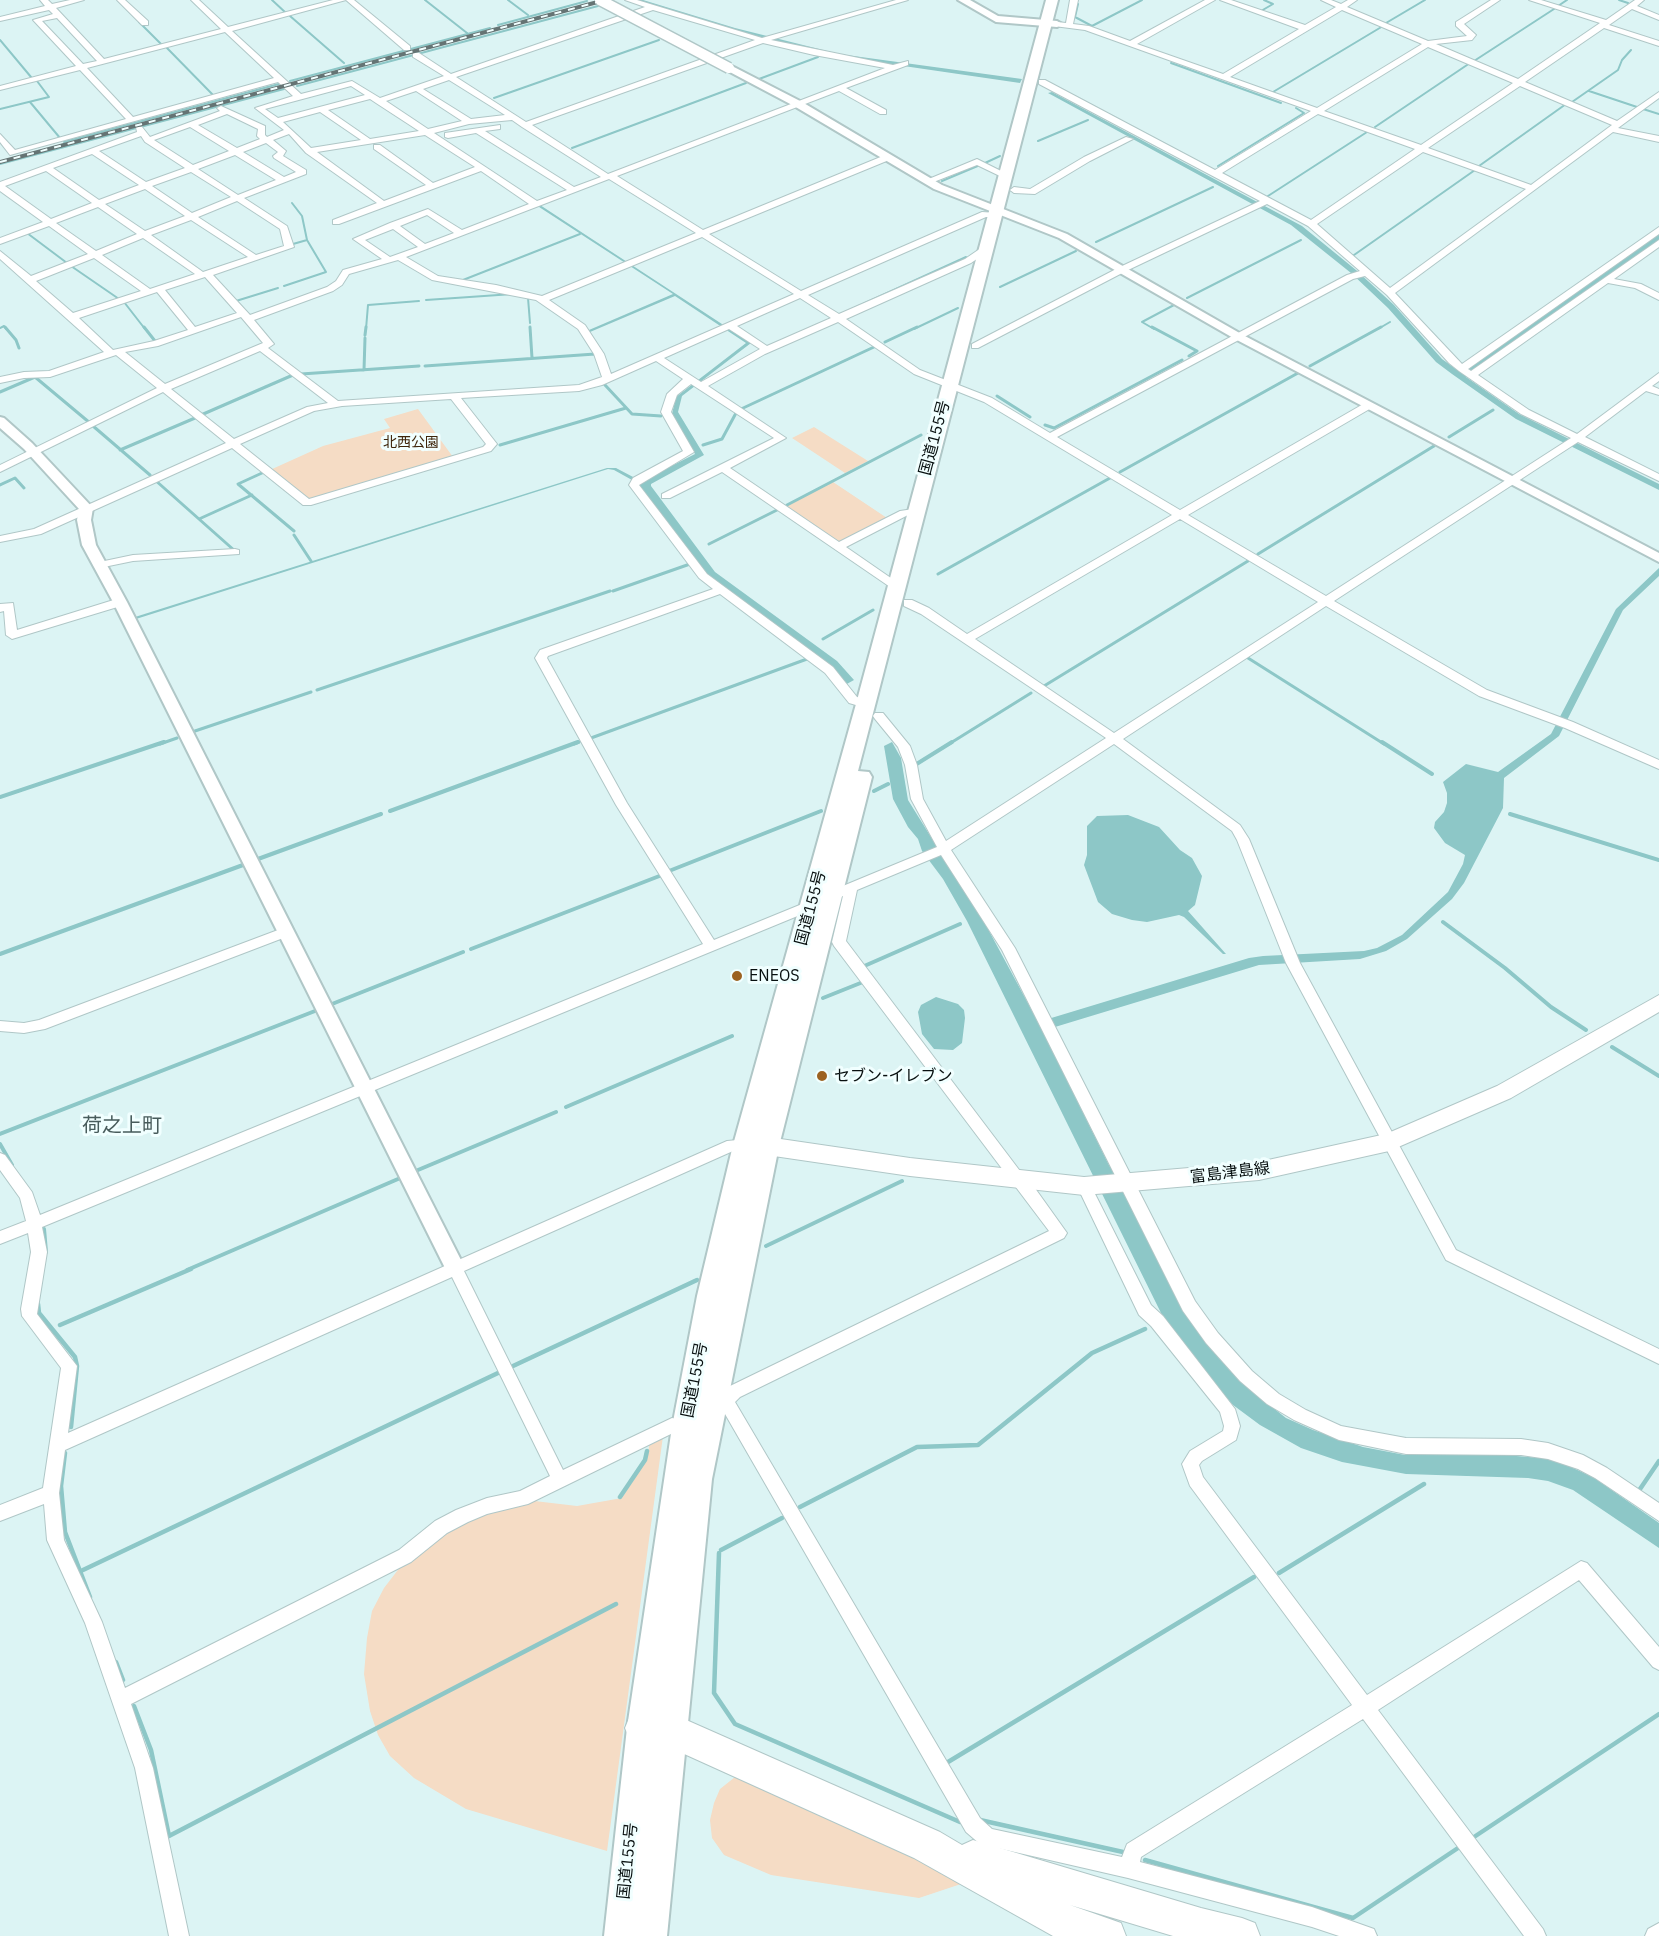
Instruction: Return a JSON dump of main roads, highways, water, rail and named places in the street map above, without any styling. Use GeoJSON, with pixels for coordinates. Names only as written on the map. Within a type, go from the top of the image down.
{"type":"FeatureCollection","features":[{"type":"Feature","properties":{"kind":"highway","name":"国道155号"},"geometry":{"type":"LineString","coordinates":[[651,1936],[657,1729],[686,1427],[710,1296],[831,896],[872,710],[956,388],[987,248],[1042,82],[1057,24],[1052,0]]}},
{"type":"Feature","properties":{"kind":"highway","name":"国道155号"},"geometry":{"type":"LineString","coordinates":[[1010,183],[1064,0]]}},
{"type":"Feature","properties":{"kind":"highway","name":"国道155号"},"geometry":{"type":"LineString","coordinates":[[903,595],[916,510],[956,388],[975,346],[999,212]]}},
{"type":"Feature","properties":{"kind":"highway","name":"国道155号"},"geometry":{"type":"LineString","coordinates":[[620,1936],[698,1479],[721,1400],[756,1146]]}},
{"type":"Feature","properties":{"kind":"highway"},"geometry":{"type":"LineString","coordinates":[[657,1729],[927,1845],[1068,1924],[1108,1936]]}},
{"type":"Feature","properties":{"kind":"highway"},"geometry":{"type":"LineString","coordinates":[[927,1845],[1213,1931],[1242,1936]]}},
{"type":"Feature","properties":{"kind":"main road","name":"富島津島線"},"geometry":{"type":"LineString","coordinates":[[756,1146],[1020,1181],[1084,1186],[1259,1171],[1389,1142],[1504,1092],[1659,1003]]}},
{"type":"Feature","properties":{"kind":"water"},"geometry":{"type":"Polygon","coordinates":[[[636,0],[839,54],[1022,79],[1020,83],[842,57],[732,30],[636,0]]]}},
{"type":"Feature","properties":{"kind":"water"},"geometry":{"type":"Polygon","coordinates":[[[1052,92],[1302,226],[1394,305],[1442,359],[1460,372],[1659,233],[1659,240],[1466,377],[1519,414],[1659,484],[1659,490],[1516,419],[1452,374],[1436,362],[1388,308],[1351,273],[1291,225],[1048,93],[1052,92]]]}},
{"type":"Feature","properties":{"kind":"water"},"geometry":{"type":"Polygon","coordinates":[[[536,205],[540,205],[751,343],[682,396],[678,412],[704,455],[651,486],[715,572],[837,661],[854,680],[845,685],[706,576],[636,484],[695,454],[672,414],[676,397],[746,343],[675,296],[590,332],[589,330],[673,294],[536,205]]]}},
{"type":"Feature","properties":{"kind":"water"},"geometry":{"type":"Polygon","coordinates":[[[607,468],[616,468],[635,478],[632,480],[608,469],[136,619],[135,617],[607,468]]]}},
{"type":"Feature","properties":{"kind":"water"},"geometry":{"type":"Polygon","coordinates":[[[1659,568],[1659,576],[1623,610],[1559,736],[1504,778],[1503,808],[1464,883],[1452,899],[1407,939],[1386,951],[1360,959],[1259,965],[1055,1027],[1044,1034],[1109,1165],[1130,1199],[1171,1285],[1253,1392],[1286,1418],[1363,1447],[1405,1455],[1492,1454],[1553,1459],[1593,1477],[1659,1523],[1659,1548],[1573,1490],[1548,1481],[1528,1478],[1406,1474],[1342,1462],[1301,1448],[1260,1425],[1233,1405],[1201,1368],[1163,1317],[967,921],[943,879],[922,851],[918,839],[908,827],[893,799],[884,746],[892,742],[901,758],[908,800],[988,929],[1037,1020],[1048,1019],[1249,958],[1364,951],[1377,948],[1402,935],[1448,892],[1463,864],[1465,855],[1445,843],[1434,828],[1435,822],[1444,812],[1447,803],[1447,793],[1443,782],[1466,764],[1498,772],[1551,734],[1616,609],[1659,568]]]}},
{"type":"Feature","properties":{"kind":"water"},"geometry":{"type":"Polygon","coordinates":[[[1128,815],[1159,827],[1180,850],[1192,858],[1202,876],[1195,905],[1188,911],[1226,954],[1223,954],[1184,917],[1179,915],[1147,922],[1132,920],[1112,914],[1098,902],[1084,865],[1087,855],[1087,826],[1097,816],[1128,815]]]}},
{"type":"Feature","properties":{"kind":"water"},"geometry":{"type":"Polygon","coordinates":[[[936,997],[958,1004],[964,1010],[962,1043],[953,1050],[934,1049],[922,1034],[918,1012],[921,1005],[936,997]]]}},
{"type":"Feature","properties":{"kind":"waterway"},"geometry":{"type":"LineString","coordinates":[[272,0],[286,13]]}},
{"type":"Feature","properties":{"kind":"waterway"},"geometry":{"type":"LineString","coordinates":[[425,0],[467,33]]}},
{"type":"Feature","properties":{"kind":"waterway"},"geometry":{"type":"LineString","coordinates":[[508,0],[528,15]]}},
{"type":"Feature","properties":{"kind":"waterway"},"geometry":{"type":"LineString","coordinates":[[1078,4],[1075,17],[1092,26],[1142,0]]}},
{"type":"Feature","properties":{"kind":"waterway"},"geometry":{"type":"LineString","coordinates":[[1261,11],[1273,4],[1264,0]]}},
{"type":"Feature","properties":{"kind":"waterway"},"geometry":{"type":"LineString","coordinates":[[1386,23],[1425,0]]}},
{"type":"Feature","properties":{"kind":"waterway"},"geometry":{"type":"LineString","coordinates":[[1558,6],[1567,0]]}},
{"type":"Feature","properties":{"kind":"waterway"},"geometry":{"type":"LineString","coordinates":[[1619,0],[1628,3]]}},
{"type":"Feature","properties":{"kind":"waterway"},"geometry":{"type":"LineString","coordinates":[[498,25],[587,1]]}},
{"type":"Feature","properties":{"kind":"waterway"},"geometry":{"type":"LineString","coordinates":[[297,86],[598,6]]}},
{"type":"Feature","properties":{"kind":"waterway"},"geometry":{"type":"LineString","coordinates":[[1474,61],[1554,9]]}},
{"type":"Feature","properties":{"kind":"waterway"},"geometry":{"type":"LineString","coordinates":[[290,16],[344,63]]}},
{"type":"Feature","properties":{"kind":"waterway"},"geometry":{"type":"LineString","coordinates":[[139,22],[161,44]]}},
{"type":"Feature","properties":{"kind":"waterway"},"geometry":{"type":"LineString","coordinates":[[1273,92],[1383,26]]}},
{"type":"Feature","properties":{"kind":"waterway"},"geometry":{"type":"LineString","coordinates":[[290,81],[490,28]]}},
{"type":"Feature","properties":{"kind":"waterway"},"geometry":{"type":"LineString","coordinates":[[0,40],[31,77]]}},
{"type":"Feature","properties":{"kind":"waterway"},"geometry":{"type":"LineString","coordinates":[[494,98],[659,40]]}},
{"type":"Feature","properties":{"kind":"waterway"},"geometry":{"type":"LineString","coordinates":[[166,47],[214,96]]}},
{"type":"Feature","properties":{"kind":"waterway"},"geometry":{"type":"LineString","coordinates":[[1572,102],[1618,70],[1622,60],[1631,50]]}},
{"type":"Feature","properties":{"kind":"waterway"},"geometry":{"type":"LineString","coordinates":[[759,79],[818,57]]}},
{"type":"Feature","properties":{"kind":"waterway"},"geometry":{"type":"LineString","coordinates":[[1171,63],[1281,103]]}},
{"type":"Feature","properties":{"kind":"waterway"},"geometry":{"type":"LineString","coordinates":[[1375,127],[1470,63]]}},
{"type":"Feature","properties":{"kind":"waterway"},"geometry":{"type":"LineString","coordinates":[[0,109],[49,97],[37,81]]}},
{"type":"Feature","properties":{"kind":"waterway"},"geometry":{"type":"LineString","coordinates":[[572,148],[746,83]]}},
{"type":"Feature","properties":{"kind":"waterway"},"geometry":{"type":"LineString","coordinates":[[64,142],[279,84]]}},
{"type":"Feature","properties":{"kind":"waterway"},"geometry":{"type":"LineString","coordinates":[[0,164],[284,89]]}},
{"type":"Feature","properties":{"kind":"waterway"},"geometry":{"type":"LineString","coordinates":[[1589,91],[1637,107]]}},
{"type":"Feature","properties":{"kind":"waterway"},"geometry":{"type":"LineString","coordinates":[[30,102],[60,138]]}},
{"type":"Feature","properties":{"kind":"waterway"},"geometry":{"type":"LineString","coordinates":[[1479,166],[1566,104]]}},
{"type":"Feature","properties":{"kind":"waterway"},"geometry":{"type":"LineString","coordinates":[[1218,166],[1304,113],[1296,108]]}},
{"type":"Feature","properties":{"kind":"waterway"},"geometry":{"type":"LineString","coordinates":[[1643,109],[1659,114]]}},
{"type":"Feature","properties":{"kind":"waterway"},"geometry":{"type":"LineString","coordinates":[[1038,141],[1088,120]]}},
{"type":"Feature","properties":{"kind":"waterway"},"geometry":{"type":"LineString","coordinates":[[1268,196],[1367,132]]}},
{"type":"Feature","properties":{"kind":"waterway"},"geometry":{"type":"LineString","coordinates":[[985,163],[1000,156]]}},
{"type":"Feature","properties":{"kind":"waterway"},"geometry":{"type":"LineString","coordinates":[[942,181],[980,165]]}},
{"type":"Feature","properties":{"kind":"waterway"},"geometry":{"type":"LineString","coordinates":[[1354,255],[1475,170]]}},
{"type":"Feature","properties":{"kind":"waterway"},"geometry":{"type":"LineString","coordinates":[[1096,242],[1213,187]]}},
{"type":"Feature","properties":{"kind":"waterway"},"geometry":{"type":"LineString","coordinates":[[292,203],[302,216],[307,240]]}},
{"type":"Feature","properties":{"kind":"waterway"},"geometry":{"type":"LineString","coordinates":[[27,233],[67,263]]}},
{"type":"Feature","properties":{"kind":"waterway"},"geometry":{"type":"LineString","coordinates":[[463,280],[580,234]]}},
{"type":"Feature","properties":{"kind":"waterway"},"geometry":{"type":"LineString","coordinates":[[284,286],[326,272],[307,240]]}},
{"type":"Feature","properties":{"kind":"waterway"},"geometry":{"type":"LineString","coordinates":[[293,244],[307,240]]}},
{"type":"Feature","properties":{"kind":"waterway"},"geometry":{"type":"LineString","coordinates":[[1187,298],[1301,240]]}},
{"type":"Feature","properties":{"kind":"waterway"},"geometry":{"type":"LineString","coordinates":[[1000,287],[1076,251]]}},
{"type":"Feature","properties":{"kind":"waterway"},"geometry":{"type":"LineString","coordinates":[[852,309],[966,257]]}},
{"type":"Feature","properties":{"kind":"waterway"},"geometry":{"type":"LineString","coordinates":[[71,266],[119,299]]}},
{"type":"Feature","properties":{"kind":"waterway"},"geometry":{"type":"LineString","coordinates":[[239,304],[236,301],[278,288]]}},
{"type":"Feature","properties":{"kind":"waterway"},"geometry":{"type":"LineString","coordinates":[[426,300],[513,294]]}},
{"type":"Feature","properties":{"kind":"waterway"},"geometry":{"type":"LineString","coordinates":[[528,298],[530,323]]}},
{"type":"Feature","properties":{"kind":"waterway"},"geometry":{"type":"LineString","coordinates":[[366,329],[368,305],[419,301]]}},
{"type":"Feature","properties":{"kind":"waterway"},"geometry":{"type":"LineString","coordinates":[[124,302],[145,329]]}},
{"type":"Feature","properties":{"kind":"waterway"},"geometry":{"type":"LineString","coordinates":[[1154,329],[1142,322],[1174,305]]}},
{"type":"Feature","properties":{"kind":"waterway"},"geometry":{"type":"LineString","coordinates":[[914,329],[958,308]]}},
{"type":"Feature","properties":{"kind":"waterway"},"geometry":{"type":"LineString","coordinates":[[1378,329],[1390,322]]}},
{"type":"Feature","properties":{"kind":"waterway"},"geometry":{"type":"LineString","coordinates":[[0,328],[4,326],[6,329]]}},
{"type":"Feature","properties":{"kind":"waterway"},"geometry":{"type":"LineString","coordinates":[[5,327],[16,340],[19,348]]}},
{"type":"Feature","properties":{"kind":"waterway"},"geometry":{"type":"LineString","coordinates":[[144,327],[155,341]]}},
{"type":"Feature","properties":{"kind":"waterway"},"geometry":{"type":"LineString","coordinates":[[365,335],[366,327]]}},
{"type":"Feature","properties":{"kind":"waterway"},"geometry":{"type":"LineString","coordinates":[[530,327],[532,358]]}},
{"type":"Feature","properties":{"kind":"waterway"},"geometry":{"type":"LineString","coordinates":[[885,342],[917,327]]}},
{"type":"Feature","properties":{"kind":"waterway"},"geometry":{"type":"LineString","coordinates":[[1152,327],[1197,351],[1189,356]]}},
{"type":"Feature","properties":{"kind":"waterway"},"geometry":{"type":"LineString","coordinates":[[1310,366],[1381,327]]}},
{"type":"Feature","properties":{"kind":"waterway"},"geometry":{"type":"LineString","coordinates":[[364,370],[365,338]]}},
{"type":"Feature","properties":{"kind":"waterway"},"geometry":{"type":"LineString","coordinates":[[741,409],[874,347]]}},
{"type":"Feature","properties":{"kind":"waterway"},"geometry":{"type":"LineString","coordinates":[[425,366],[595,354],[596,356]]}},
{"type":"Feature","properties":{"kind":"waterway"},"geometry":{"type":"LineString","coordinates":[[1045,425],[1054,428],[1182,360]]}},
{"type":"Feature","properties":{"kind":"waterway"},"geometry":{"type":"LineString","coordinates":[[364,370],[419,366]]}},
{"type":"Feature","properties":{"kind":"waterway"},"geometry":{"type":"LineString","coordinates":[[301,374],[364,370]]}},
{"type":"Feature","properties":{"kind":"waterway"},"geometry":{"type":"LineString","coordinates":[[1120,472],[1298,373]]}},
{"type":"Feature","properties":{"kind":"waterway"},"geometry":{"type":"LineString","coordinates":[[201,415],[293,375]]}},
{"type":"Feature","properties":{"kind":"waterway"},"geometry":{"type":"LineString","coordinates":[[0,392],[35,377],[90,423]]}},
{"type":"Feature","properties":{"kind":"waterway"},"geometry":{"type":"LineString","coordinates":[[605,385],[632,414],[661,416]]}},
{"type":"Feature","properties":{"kind":"waterway"},"geometry":{"type":"LineString","coordinates":[[997,396],[1030,417]]}},
{"type":"Feature","properties":{"kind":"waterway"},"geometry":{"type":"LineString","coordinates":[[500,445],[626,408]]}},
{"type":"Feature","properties":{"kind":"waterway"},"geometry":{"type":"LineString","coordinates":[[1449,437],[1493,410]]}},
{"type":"Feature","properties":{"kind":"waterway"},"geometry":{"type":"LineString","coordinates":[[703,445],[722,439],[736,413]]}},
{"type":"Feature","properties":{"kind":"waterway"},"geometry":{"type":"LineString","coordinates":[[121,450],[195,418]]}},
{"type":"Feature","properties":{"kind":"waterway"},"geometry":{"type":"LineString","coordinates":[[93,426],[121,450]]}},
{"type":"Feature","properties":{"kind":"waterway"},"geometry":{"type":"LineString","coordinates":[[787,505],[921,435]]}},
{"type":"Feature","properties":{"kind":"waterway"},"geometry":{"type":"LineString","coordinates":[[1258,554],[1434,446]]}},
{"type":"Feature","properties":{"kind":"waterway"},"geometry":{"type":"LineString","coordinates":[[121,450],[150,475]]}},
{"type":"Feature","properties":{"kind":"waterway"},"geometry":{"type":"LineString","coordinates":[[251,495],[238,484],[262,473]]}},
{"type":"Feature","properties":{"kind":"waterway"},"geometry":{"type":"LineString","coordinates":[[0,485],[15,478],[24,488]]}},
{"type":"Feature","properties":{"kind":"waterway"},"geometry":{"type":"LineString","coordinates":[[938,574],[1110,478]]}},
{"type":"Feature","properties":{"kind":"waterway"},"geometry":{"type":"LineString","coordinates":[[155,480],[235,551]]}},
{"type":"Feature","properties":{"kind":"waterway"},"geometry":{"type":"LineString","coordinates":[[199,519],[251,495]]}},
{"type":"Feature","properties":{"kind":"waterway"},"geometry":{"type":"LineString","coordinates":[[251,495],[294,531]]}},
{"type":"Feature","properties":{"kind":"waterway"},"geometry":{"type":"LineString","coordinates":[[709,544],[777,510]]}},
{"type":"Feature","properties":{"kind":"waterway"},"geometry":{"type":"LineString","coordinates":[[294,535],[311,561]]}},
{"type":"Feature","properties":{"kind":"waterway"},"geometry":{"type":"LineString","coordinates":[[1044,686],[1248,561]]}},
{"type":"Feature","properties":{"kind":"waterway"},"geometry":{"type":"LineString","coordinates":[[613,591],[690,564]]}},
{"type":"Feature","properties":{"kind":"waterway"},"geometry":{"type":"LineString","coordinates":[[317,690],[610,591]]}},
{"type":"Feature","properties":{"kind":"waterway"},"geometry":{"type":"LineString","coordinates":[[823,639],[873,610]]}},
{"type":"Feature","properties":{"kind":"waterway"},"geometry":{"type":"LineString","coordinates":[[1248,658],[1384,744]]}},
{"type":"Feature","properties":{"kind":"waterway"},"geometry":{"type":"LineString","coordinates":[[591,738],[807,659]]}},
{"type":"Feature","properties":{"kind":"waterway"},"geometry":{"type":"LineString","coordinates":[[195,731],[311,692]]}},
{"type":"Feature","properties":{"kind":"waterway"},"geometry":{"type":"LineString","coordinates":[[949,744],[1031,693]]}},
{"type":"Feature","properties":{"kind":"waterway"},"geometry":{"type":"LineString","coordinates":[[160,744],[177,738]]}},
{"type":"Feature","properties":{"kind":"waterway"},"geometry":{"type":"LineString","coordinates":[[0,797],[164,742]]}},
{"type":"Feature","properties":{"kind":"waterway"},"geometry":{"type":"LineString","coordinates":[[390,811],[578,742]]}},
{"type":"Feature","properties":{"kind":"waterway"},"geometry":{"type":"LineString","coordinates":[[574,744],[579,742]]}},
{"type":"Feature","properties":{"kind":"waterway"},"geometry":{"type":"LineString","coordinates":[[915,765],[952,742]]}},
{"type":"Feature","properties":{"kind":"waterway"},"geometry":{"type":"LineString","coordinates":[[1382,742],[1432,774]]}},
{"type":"Feature","properties":{"kind":"waterway"},"geometry":{"type":"LineString","coordinates":[[874,791],[888,784]]}},
{"type":"Feature","properties":{"kind":"waterway"},"geometry":{"type":"LineString","coordinates":[[669,871],[821,811]]}},
{"type":"Feature","properties":{"kind":"waterway"},"geometry":{"type":"LineString","coordinates":[[258,859],[381,814]]}},
{"type":"Feature","properties":{"kind":"waterway"},"geometry":{"type":"LineString","coordinates":[[1510,814],[1659,860]]}},
{"type":"Feature","properties":{"kind":"waterway"},"geometry":{"type":"LineString","coordinates":[[0,954],[243,865]]}},
{"type":"Feature","properties":{"kind":"waterway"},"geometry":{"type":"LineString","coordinates":[[471,949],[662,875]]}},
{"type":"Feature","properties":{"kind":"waterway"},"geometry":{"type":"LineString","coordinates":[[1443,922],[1505,968],[1551,1007],[1586,1030]]}},
{"type":"Feature","properties":{"kind":"waterway"},"geometry":{"type":"LineString","coordinates":[[862,967],[960,924]]}},
{"type":"Feature","properties":{"kind":"waterway"},"geometry":{"type":"LineString","coordinates":[[332,1004],[463,952]]}},
{"type":"Feature","properties":{"kind":"waterway"},"geometry":{"type":"LineString","coordinates":[[823,998],[863,982]]}},
{"type":"Feature","properties":{"kind":"waterway"},"geometry":{"type":"LineString","coordinates":[[0,1134],[315,1011]]}},
{"type":"Feature","properties":{"kind":"waterway"},"geometry":{"type":"LineString","coordinates":[[566,1107],[732,1036]]}},
{"type":"Feature","properties":{"kind":"waterway"},"geometry":{"type":"LineString","coordinates":[[1612,1047],[1659,1076]]}},
{"type":"Feature","properties":{"kind":"waterway"},"geometry":{"type":"LineString","coordinates":[[418,1170],[556,1112]]}},
{"type":"Feature","properties":{"kind":"waterway"},"geometry":{"type":"LineString","coordinates":[[0,1144],[12,1165]]}},
{"type":"Feature","properties":{"kind":"waterway"},"geometry":{"type":"LineString","coordinates":[[187,1270],[398,1179]]}},
{"type":"Feature","properties":{"kind":"waterway"},"geometry":{"type":"LineString","coordinates":[[766,1246],[902,1181]]}},
{"type":"Feature","properties":{"kind":"waterway"},"geometry":{"type":"LineString","coordinates":[[44,1229],[46,1252]]}},
{"type":"Feature","properties":{"kind":"waterway"},"geometry":{"type":"LineString","coordinates":[[60,1325],[191,1269]]}},
{"type":"Feature","properties":{"kind":"waterway"},"geometry":{"type":"LineString","coordinates":[[513,1366],[697,1280]]}},
{"type":"Feature","properties":{"kind":"waterway"},"geometry":{"type":"LineString","coordinates":[[38,1304],[39,1313],[75,1357],[77,1366],[71,1427]]}},
{"type":"Feature","properties":{"kind":"waterway"},"geometry":{"type":"LineString","coordinates":[[800,1507],[917,1447],[978,1445],[1092,1353],[1145,1329]]}},
{"type":"Feature","properties":{"kind":"waterway"},"geometry":{"type":"LineString","coordinates":[[83,1570],[498,1373]]}},
{"type":"Feature","properties":{"kind":"waterway"},"geometry":{"type":"LineString","coordinates":[[620,1497],[645,1460],[647,1451]]}},
{"type":"Feature","properties":{"kind":"waterway"},"geometry":{"type":"LineString","coordinates":[[65,1453],[61,1486],[65,1532],[90,1597]]}},
{"type":"Feature","properties":{"kind":"waterway"},"geometry":{"type":"LineString","coordinates":[[1638,1492],[1659,1461]]}},
{"type":"Feature","properties":{"kind":"waterway"},"geometry":{"type":"LineString","coordinates":[[1279,1573],[1424,1484]]}},
{"type":"Feature","properties":{"kind":"waterway"},"geometry":{"type":"LineString","coordinates":[[721,1550],[782,1518]]}},
{"type":"Feature","properties":{"kind":"waterway"},"geometry":{"type":"LineString","coordinates":[[719,1553],[714,1693],[735,1724],[960,1822]]}},
{"type":"Feature","properties":{"kind":"waterway"},"geometry":{"type":"LineString","coordinates":[[948,1762],[1254,1577]]}},
{"type":"Feature","properties":{"kind":"waterway"},"geometry":{"type":"LineString","coordinates":[[134,1706],[151,1750],[169,1836],[616,1604]]}},
{"type":"Feature","properties":{"kind":"waterway"},"geometry":{"type":"LineString","coordinates":[[116,1662],[123,1680]]}},
{"type":"Feature","properties":{"kind":"waterway"},"geometry":{"type":"LineString","coordinates":[[1474,1837],[1659,1714]]}},
{"type":"Feature","properties":{"kind":"waterway"},"geometry":{"type":"LineString","coordinates":[[980,1820],[1123,1852]]}},
{"type":"Feature","properties":{"kind":"waterway"},"geometry":{"type":"LineString","coordinates":[[1145,1860],[1353,1918],[1458,1848]]}},
{"type":"Feature","properties":{"kind":"railway"},"geometry":{"type":"LineString","coordinates":[[0,162],[605,0]]}},
{"type":"Feature","properties":{"kind":"place","name":"ENEOS"},"geometry":{"type":"Point","coordinates":[737,976]}},
{"type":"Feature","properties":{"kind":"place","name":"セブン-イレブン"},"geometry":{"type":"Point","coordinates":[822,1076]}},
{"type":"Feature","properties":{"kind":"district","name":"荷之上町"},"geometry":{"type":"Point","coordinates":[122,1126]}},
{"type":"Feature","properties":{"kind":"park label","name":"北西公園"},"geometry":{"type":"Point","coordinates":[411,443]}}]}
